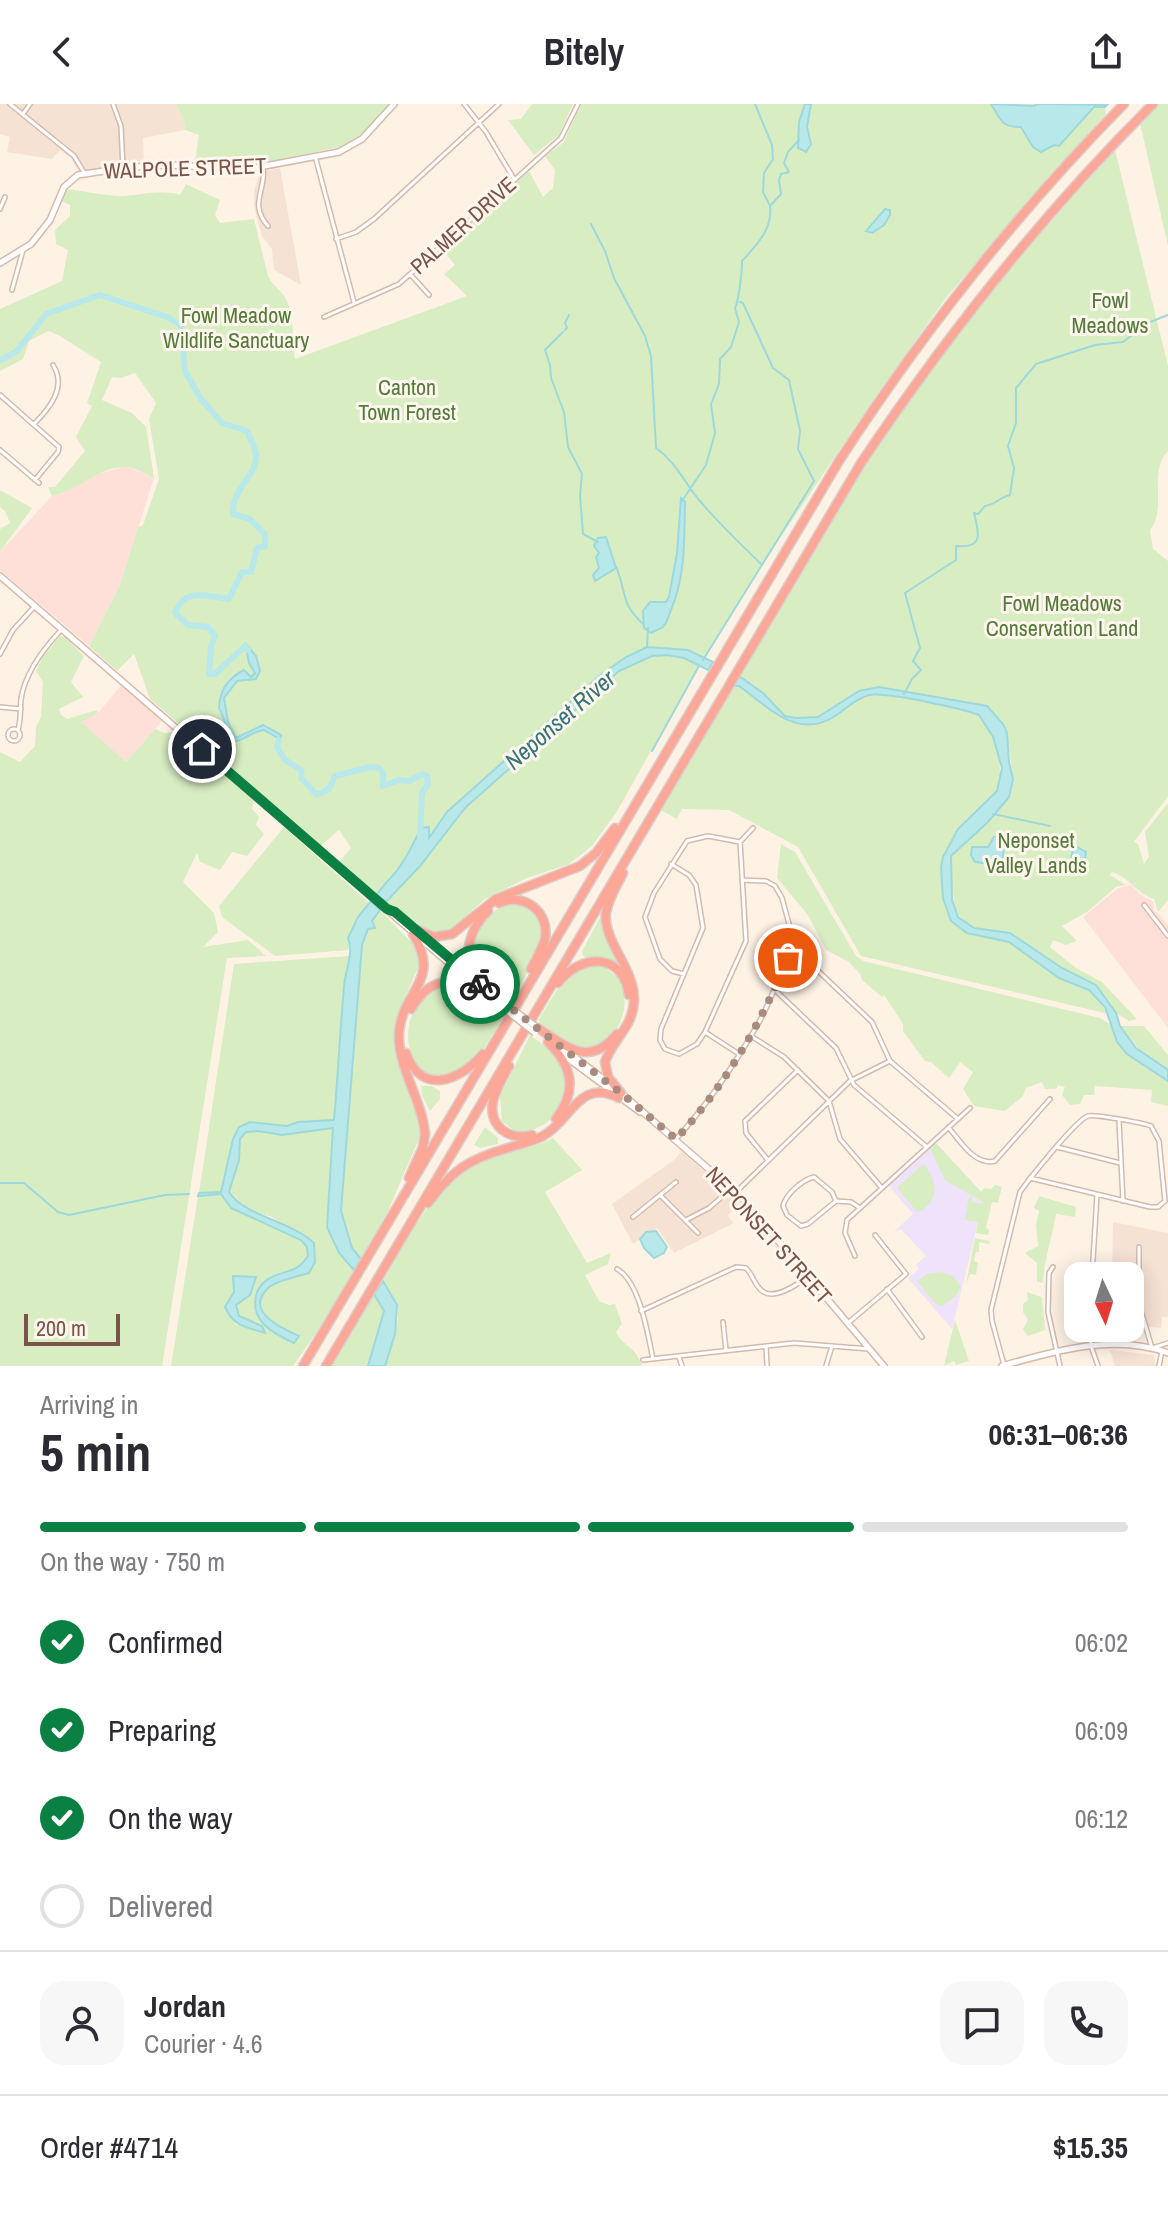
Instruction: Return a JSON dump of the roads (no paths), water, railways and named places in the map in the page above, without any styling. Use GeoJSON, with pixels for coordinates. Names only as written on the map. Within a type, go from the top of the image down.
{"type":"FeatureCollection","features":[{"type":"Feature","properties":{"kind":"highway"},"geometry":{"type":"LineString","coordinates":[[303,1366],[826,481],[900,370],[1004,236],[1124,104]]}},
{"type":"Feature","properties":{"kind":"highway"},"geometry":{"type":"LineString","coordinates":[[326,1366],[841,494],[937,354],[1043,222],[1153,104]]}},
{"type":"Feature","properties":{"kind":"highway"},"geometry":{"type":"LineString","coordinates":[[414,931],[432,937],[449,936],[496,899],[576,868],[600,848],[638,799]]}},
{"type":"Feature","properties":{"kind":"highway"},"geometry":{"type":"LineString","coordinates":[[620,1095],[608,1078],[605,1063],[629,1022],[634,1003],[633,990],[607,928],[606,913],[642,831]]}},
{"type":"Feature","properties":{"kind":"highway"},"geometry":{"type":"LineString","coordinates":[[485,987],[472,971],[468,959],[469,943],[475,928],[487,912],[501,902],[515,899],[530,904],[542,918],[545,935],[515,1008]]}},
{"type":"Feature","properties":{"kind":"highway"},"geometry":{"type":"LineString","coordinates":[[397,1206],[425,1136],[425,1126],[399,1044],[402,1018],[424,968],[423,952],[414,931]]}},
{"type":"Feature","properties":{"kind":"highway"},"geometry":{"type":"LineString","coordinates":[[537,1031],[574,1050],[584,1053],[597,1051],[621,1029],[628,1012],[629,995],[619,972],[608,964],[592,961],[569,970],[541,1001]]}},
{"type":"Feature","properties":{"kind":"highway"},"geometry":{"type":"LineString","coordinates":[[494,1042],[464,1072],[446,1080],[436,1080],[420,1074],[410,1063],[404,1032],[415,1002],[426,990],[440,983],[462,984],[503,1005]]}},
{"type":"Feature","properties":{"kind":"highway"},"geometry":{"type":"LineString","coordinates":[[520,1037],[492,1109],[500,1129],[516,1137],[531,1136],[547,1127],[559,1115],[567,1100],[570,1084],[568,1069],[548,1042]]}},
{"type":"Feature","properties":{"kind":"highway"},"geometry":{"type":"LineString","coordinates":[[412,1221],[445,1180],[465,1164],[544,1136],[588,1094],[605,1092],[620,1095]]}},
{"type":"Feature","properties":{"kind":"main road","name":"WALPOLE STREET"},"geometry":{"type":"LineString","coordinates":[[0,263],[31,244],[50,220],[69,181],[85,174],[167,165],[239,170],[339,152],[356,143],[394,104]]}},
{"type":"Feature","properties":{"kind":"main road","name":"NEPONSET STREET"},"geometry":{"type":"LineString","coordinates":[[0,576],[387,909],[503,1005],[676,1139],[734,1191],[884,1366]]}},
{"type":"Feature","properties":{"kind":"main road","name":"NEPONSET STREET"},"geometry":{"type":"LineString","coordinates":[[414,931],[503,1005]]}},
{"type":"Feature","properties":{"kind":"main road","name":"NEPONSET STREET"},"geometry":{"type":"LineString","coordinates":[[537,1031],[620,1095]]}},
{"type":"Feature","properties":{"kind":"main road"},"geometry":{"type":"LineString","coordinates":[[1003,1366],[1056,1351],[1091,1346],[1152,1348],[1165,1352]]}},
{"type":"Feature","properties":{"kind":"street"},"geometry":{"type":"LineString","coordinates":[[10,104],[74,156],[85,174]]}},
{"type":"Feature","properties":{"kind":"street"},"geometry":{"type":"LineString","coordinates":[[23,114],[30,104]]}},
{"type":"Feature","properties":{"kind":"street"},"geometry":{"type":"LineString","coordinates":[[113,104],[121,126],[123,168]]}},
{"type":"Feature","properties":{"kind":"street"},"geometry":{"type":"LineString","coordinates":[[464,104],[479,122],[514,179]]}},
{"type":"Feature","properties":{"kind":"street"},"geometry":{"type":"LineString","coordinates":[[336,239],[356,232],[374,219],[499,104]]}},
{"type":"Feature","properties":{"kind":"street","name":"PALMER DRIVE"},"geometry":{"type":"LineString","coordinates":[[324,317],[391,289],[410,274],[561,138],[578,104]]}},
{"type":"Feature","properties":{"kind":"street"},"geometry":{"type":"LineString","coordinates":[[315,156],[354,302]]}},
{"type":"Feature","properties":{"kind":"street"},"geometry":{"type":"LineString","coordinates":[[263,167],[264,176],[257,200],[262,218],[268,226]]}},
{"type":"Feature","properties":{"kind":"street"},"geometry":{"type":"LineString","coordinates":[[0,209],[5,197]]}},
{"type":"Feature","properties":{"kind":"street"},"geometry":{"type":"LineString","coordinates":[[12,290],[23,250]]}},
{"type":"Feature","properties":{"kind":"street"},"geometry":{"type":"LineString","coordinates":[[410,274],[429,295]]}},
{"type":"Feature","properties":{"kind":"street"},"geometry":{"type":"LineString","coordinates":[[34,424],[45,413],[56,393],[58,379],[53,365]]}},
{"type":"Feature","properties":{"kind":"street"},"geometry":{"type":"LineString","coordinates":[[0,395],[60,449],[37,481],[0,450]]}},
{"type":"Feature","properties":{"kind":"street"},"geometry":{"type":"LineString","coordinates":[[0,654],[13,630],[35,606]]}},
{"type":"Feature","properties":{"kind":"street"},"geometry":{"type":"LineString","coordinates":[[18,730],[24,689],[36,661],[62,629]]}},
{"type":"Feature","properties":{"kind":"street"},"geometry":{"type":"LineString","coordinates":[[0,707],[21,709]]}},
{"type":"Feature","properties":{"kind":"street"},"geometry":{"type":"LineString","coordinates":[[671,864],[689,875],[696,885],[702,919],[700,937],[661,1029],[662,1045],[670,1053],[683,1054],[697,1044],[705,1032],[746,941],[740,842],[753,828]]}},
{"type":"Feature","properties":{"kind":"street"},"geometry":{"type":"LineString","coordinates":[[684,974],[672,971],[660,959],[645,922],[647,907],[682,847],[698,836],[740,842]]}},
{"type":"Feature","properties":{"kind":"street"},"geometry":{"type":"LineString","coordinates":[[742,880],[766,881],[775,886],[782,898],[796,950],[872,1022],[890,1061],[958,1119]]}},
{"type":"Feature","properties":{"kind":"street"},"geometry":{"type":"LineString","coordinates":[[1144,905],[1168,936]]}},
{"type":"Feature","properties":{"kind":"street"},"geometry":{"type":"LineString","coordinates":[[676,1139],[699,1114],[751,1036],[788,958],[809,941]]}},
{"type":"Feature","properties":{"kind":"street"},"geometry":{"type":"LineString","coordinates":[[775,990],[836,1048],[850,1081],[927,1147]]}},
{"type":"Feature","properties":{"kind":"street"},"geometry":{"type":"LineString","coordinates":[[705,1032],[739,1054]]}},
{"type":"Feature","properties":{"kind":"street"},"geometry":{"type":"LineString","coordinates":[[751,1036],[784,1057],[829,1101],[840,1139],[881,1187]]}},
{"type":"Feature","properties":{"kind":"street"},"geometry":{"type":"LineString","coordinates":[[686,1220],[734,1191],[850,1081],[890,1061]]}},
{"type":"Feature","properties":{"kind":"street"},"geometry":{"type":"LineString","coordinates":[[767,1159],[746,1133],[745,1121],[798,1070]]}},
{"type":"Feature","properties":{"kind":"street"},"geometry":{"type":"LineString","coordinates":[[949,1128],[980,1160],[985,1163],[995,1161],[1050,1099]]}},
{"type":"Feature","properties":{"kind":"street"},"geometry":{"type":"LineString","coordinates":[[855,1256],[846,1238],[845,1225],[881,1187],[970,1108]]}},
{"type":"Feature","properties":{"kind":"street"},"geometry":{"type":"LineString","coordinates":[[1003,1366],[991,1310],[1020,1192],[1030,1178],[1084,1117],[1093,1114],[1147,1124],[1158,1135],[1165,1201],[1158,1206],[1123,1201],[1030,1178]]}},
{"type":"Feature","properties":{"kind":"street"},"geometry":{"type":"LineString","coordinates":[[1119,1121],[1123,1201]]}},
{"type":"Feature","properties":{"kind":"street"},"geometry":{"type":"LineString","coordinates":[[1057,1147],[1120,1163]]}},
{"type":"Feature","properties":{"kind":"street"},"geometry":{"type":"LineString","coordinates":[[836,1201],[832,1192],[814,1177],[787,1196],[783,1206],[796,1225],[803,1226],[836,1201],[851,1202],[860,1208]]}},
{"type":"Feature","properties":{"kind":"street"},"geometry":{"type":"LineString","coordinates":[[633,1217],[676,1182]]}},
{"type":"Feature","properties":{"kind":"street"},"geometry":{"type":"LineString","coordinates":[[661,1195],[698,1233]]}},
{"type":"Feature","properties":{"kind":"street"},"geometry":{"type":"LineString","coordinates":[[1093,1262],[1097,1195]]}},
{"type":"Feature","properties":{"kind":"street"},"geometry":{"type":"LineString","coordinates":[[848,1323],[906,1272],[875,1235]]}},
{"type":"Feature","properties":{"kind":"street"},"geometry":{"type":"LineString","coordinates":[[1139,1247],[1139,1304],[1152,1348],[1168,1343]]}},
{"type":"Feature","properties":{"kind":"street"},"geometry":{"type":"LineString","coordinates":[[641,1311],[736,1267],[750,1271],[758,1287],[766,1294],[784,1291],[809,1276]]}},
{"type":"Feature","properties":{"kind":"street"},"geometry":{"type":"LineString","coordinates":[[1053,1267],[1050,1270],[1048,1312],[1060,1366]]}},
{"type":"Feature","properties":{"kind":"street"},"geometry":{"type":"LineString","coordinates":[[617,1269],[627,1276],[641,1311],[653,1359]]}},
{"type":"Feature","properties":{"kind":"street"},"geometry":{"type":"LineString","coordinates":[[887,1289],[922,1337]]}},
{"type":"Feature","properties":{"kind":"street"},"geometry":{"type":"LineString","coordinates":[[723,1322],[726,1350]]}},
{"type":"Feature","properties":{"kind":"street"},"geometry":{"type":"LineString","coordinates":[[1091,1342],[1098,1366]]}},
{"type":"Feature","properties":{"kind":"street"},"geometry":{"type":"LineString","coordinates":[[643,1360],[794,1343],[869,1349]]}},
{"type":"Feature","properties":{"kind":"street"},"geometry":{"type":"LineString","coordinates":[[766,1346],[767,1366]]}},
{"type":"Feature","properties":{"kind":"street"},"geometry":{"type":"LineString","coordinates":[[826,1366],[832,1346]]}},
{"type":"Feature","properties":{"kind":"street"},"geometry":{"type":"LineString","coordinates":[[1159,1366],[1165,1352]]}},
{"type":"Feature","properties":{"kind":"street"},"geometry":{"type":"LineString","coordinates":[[679,1357],[682,1366]]}},
{"type":"Feature","properties":{"kind":"water"},"geometry":{"type":"Polygon","coordinates":[[[805,104],[811,104],[807,127],[811,144],[806,152],[798,148],[799,122],[805,104]]]}},
{"type":"Feature","properties":{"kind":"water"},"geometry":{"type":"Polygon","coordinates":[[[991,104],[1107,105],[1094,107],[1059,146],[1054,145],[1041,152],[1033,147],[1021,127],[1002,122],[991,104]]]}},
{"type":"Feature","properties":{"kind":"water"},"geometry":{"type":"Polygon","coordinates":[[[885,209],[890,210],[890,215],[884,225],[872,233],[866,231],[885,209]]]}},
{"type":"Feature","properties":{"kind":"water"},"geometry":{"type":"Polygon","coordinates":[[[681,498],[685,502],[683,556],[676,597],[666,623],[651,633],[644,628],[643,611],[650,602],[666,602],[669,597],[677,553],[681,498]]]}},
{"type":"Feature","properties":{"kind":"water"},"geometry":{"type":"Polygon","coordinates":[[[606,537],[616,568],[595,581],[593,575],[599,568],[596,557],[599,553],[594,546],[598,538],[606,537]]]}},
{"type":"Feature","properties":{"kind":"water"},"geometry":{"type":"Polygon","coordinates":[[[245,643],[256,656],[260,671],[256,679],[237,681],[224,698],[228,722],[236,738],[263,725],[281,735],[277,749],[278,738],[264,730],[232,742],[219,708],[223,690],[233,677],[244,670],[251,677],[255,673],[249,663],[245,643]]]}},
{"type":"Feature","properties":{"kind":"water","name":"Neponset River"},"geometry":{"type":"Polygon","coordinates":[[[647,647],[688,650],[713,662],[708,670],[684,658],[652,656],[619,671],[465,808],[420,866],[386,902],[377,895],[402,864],[421,828],[429,827],[429,838],[447,812],[599,676],[647,647]]]}},
{"type":"Feature","properties":{"kind":"water"},"geometry":{"type":"Polygon","coordinates":[[[739,676],[763,693],[785,716],[796,718],[818,717],[859,691],[879,687],[987,706],[1007,733],[1013,779],[1009,797],[988,822],[951,856],[952,900],[958,917],[974,928],[1010,933],[1062,968],[1096,985],[1136,1048],[1168,1070],[1168,1081],[1127,1054],[1117,1042],[1105,1007],[1089,990],[1059,978],[1009,942],[967,933],[951,921],[943,898],[943,857],[958,829],[997,791],[1002,768],[993,737],[979,715],[907,698],[869,695],[832,718],[806,725],[782,717],[739,686],[733,686],[739,676]]]}},
{"type":"Feature","properties":{"kind":"water"},"geometry":{"type":"Polygon","coordinates":[[[1005,836],[1002,867],[993,873],[990,864],[975,862],[971,855],[972,847],[988,847],[994,837],[1005,836]]]}},
{"type":"Feature","properties":{"kind":"water"},"geometry":{"type":"Polygon","coordinates":[[[1074,845],[1086,852],[1084,866],[1076,869],[1069,867],[1074,845]]]}},
{"type":"Feature","properties":{"kind":"water"},"geometry":{"type":"Polygon","coordinates":[[[371,901],[380,910],[372,921],[375,928],[368,929],[362,945],[341,1211],[352,1248],[361,1259],[354,1270],[339,1253],[327,1227],[333,1128],[282,1135],[246,1132],[240,1139],[239,1160],[229,1192],[246,1207],[293,1229],[314,1243],[315,1262],[309,1273],[275,1284],[261,1298],[260,1306],[269,1319],[299,1336],[294,1343],[264,1324],[255,1302],[257,1292],[266,1281],[304,1262],[308,1256],[307,1247],[301,1240],[231,1208],[221,1194],[198,1196],[199,1193],[221,1192],[233,1139],[239,1127],[250,1122],[287,1126],[298,1122],[334,1120],[344,987],[350,956],[348,938],[358,917],[371,901]]]}},
{"type":"Feature","properties":{"kind":"water"},"geometry":{"type":"Polygon","coordinates":[[[656,1231],[667,1247],[664,1253],[654,1258],[640,1239],[646,1232],[656,1231]]]}},
{"type":"Feature","properties":{"kind":"water"},"geometry":{"type":"Polygon","coordinates":[[[233,1276],[256,1277],[250,1295],[236,1305],[239,1316],[262,1326],[265,1333],[241,1325],[228,1313],[225,1307],[234,1292],[233,1276]]]}},
{"type":"Feature","properties":{"kind":"water"},"geometry":{"type":"Polygon","coordinates":[[[383,1281],[397,1305],[395,1334],[385,1366],[368,1366],[384,1311],[374,1294],[383,1281]]]}},
{"type":"Feature","properties":{"kind":"waterway"},"geometry":{"type":"LineString","coordinates":[[755,104],[772,145],[773,159],[764,173],[763,192],[770,206]]}},
{"type":"Feature","properties":{"kind":"waterway"},"geometry":{"type":"LineString","coordinates":[[682,501],[706,465],[715,433],[711,404],[719,384],[720,359],[731,347],[739,322],[735,308],[742,261],[766,230],[770,206],[781,194],[781,174],[789,172],[784,163],[788,152],[799,140]]}},
{"type":"Feature","properties":{"kind":"waterway"},"geometry":{"type":"LineString","coordinates":[[591,224],[614,278],[645,336],[651,356],[656,448],[722,526],[762,565]]}},
{"type":"Feature","properties":{"kind":"waterway"},"geometry":{"type":"LineString","coordinates":[[0,360],[16,352],[46,314],[100,295],[167,317],[181,325],[185,371],[201,399],[222,423],[247,431],[254,446],[256,462],[236,497],[233,514],[250,519],[265,534],[265,546],[257,548],[251,572],[242,572],[229,599],[190,596],[184,599],[175,613],[188,625],[208,627],[215,636],[209,674],[215,674],[245,646],[248,650]]}},
{"type":"Feature","properties":{"kind":"waterway"},"geometry":{"type":"LineString","coordinates":[[703,660],[814,481],[798,449],[800,431],[789,380],[773,368],[740,302]]}},
{"type":"Feature","properties":{"kind":"waterway"},"geometry":{"type":"LineString","coordinates":[[565,330],[569,315]]}},
{"type":"Feature","properties":{"kind":"waterway"},"geometry":{"type":"LineString","coordinates":[[904,694],[921,670],[913,661],[920,648],[905,593],[956,560],[956,546],[975,542],[978,533],[974,513],[978,514],[985,506],[1010,495],[1014,468],[1008,446],[1016,423],[1016,388],[1036,364],[1095,345],[1123,342],[1148,323],[1168,315]]}},
{"type":"Feature","properties":{"kind":"waterway"},"geometry":{"type":"LineString","coordinates":[[563,332],[545,350],[551,378],[564,412],[568,447],[582,474],[583,534],[598,542]]}},
{"type":"Feature","properties":{"kind":"waterway"},"geometry":{"type":"LineString","coordinates":[[616,567],[627,603],[643,624]]}},
{"type":"Feature","properties":{"kind":"waterway"},"geometry":{"type":"LineString","coordinates":[[647,646],[648,628]]}},
{"type":"Feature","properties":{"kind":"waterway"},"geometry":{"type":"LineString","coordinates":[[652,751],[699,666]]}},
{"type":"Feature","properties":{"kind":"waterway"},"geometry":{"type":"LineString","coordinates":[[279,740],[277,747],[285,760],[301,770],[302,779],[317,795],[329,789],[335,776],[370,767],[379,768],[383,773],[383,786],[399,780],[409,781],[423,774],[427,776],[428,784],[422,793],[420,836]]}},
{"type":"Feature","properties":{"kind":"waterway"},"geometry":{"type":"LineString","coordinates":[[993,814],[1050,826]]}},
{"type":"Feature","properties":{"kind":"waterway"},"geometry":{"type":"LineString","coordinates":[[0,1183],[24,1183],[58,1212],[69,1215],[165,1195],[189,1194]]}},
{"type":"Feature","properties":{"kind":"park label","name":"Fowl Meadows"},"geometry":{"type":"Point","coordinates":[1110,312]}},
{"type":"Feature","properties":{"kind":"park label","name":"Fowl Meadow Wildlife Sanctuary"},"geometry":{"type":"Point","coordinates":[236,328]}},
{"type":"Feature","properties":{"kind":"park label","name":"Canton Town Forest"},"geometry":{"type":"Point","coordinates":[407,400]}},
{"type":"Feature","properties":{"kind":"park label","name":"Fowl Meadows Conservation Land"},"geometry":{"type":"Point","coordinates":[1062,616]}},
{"type":"Feature","properties":{"kind":"park label","name":"Neponset Valley Lands"},"geometry":{"type":"Point","coordinates":[1036,852]}}]}
